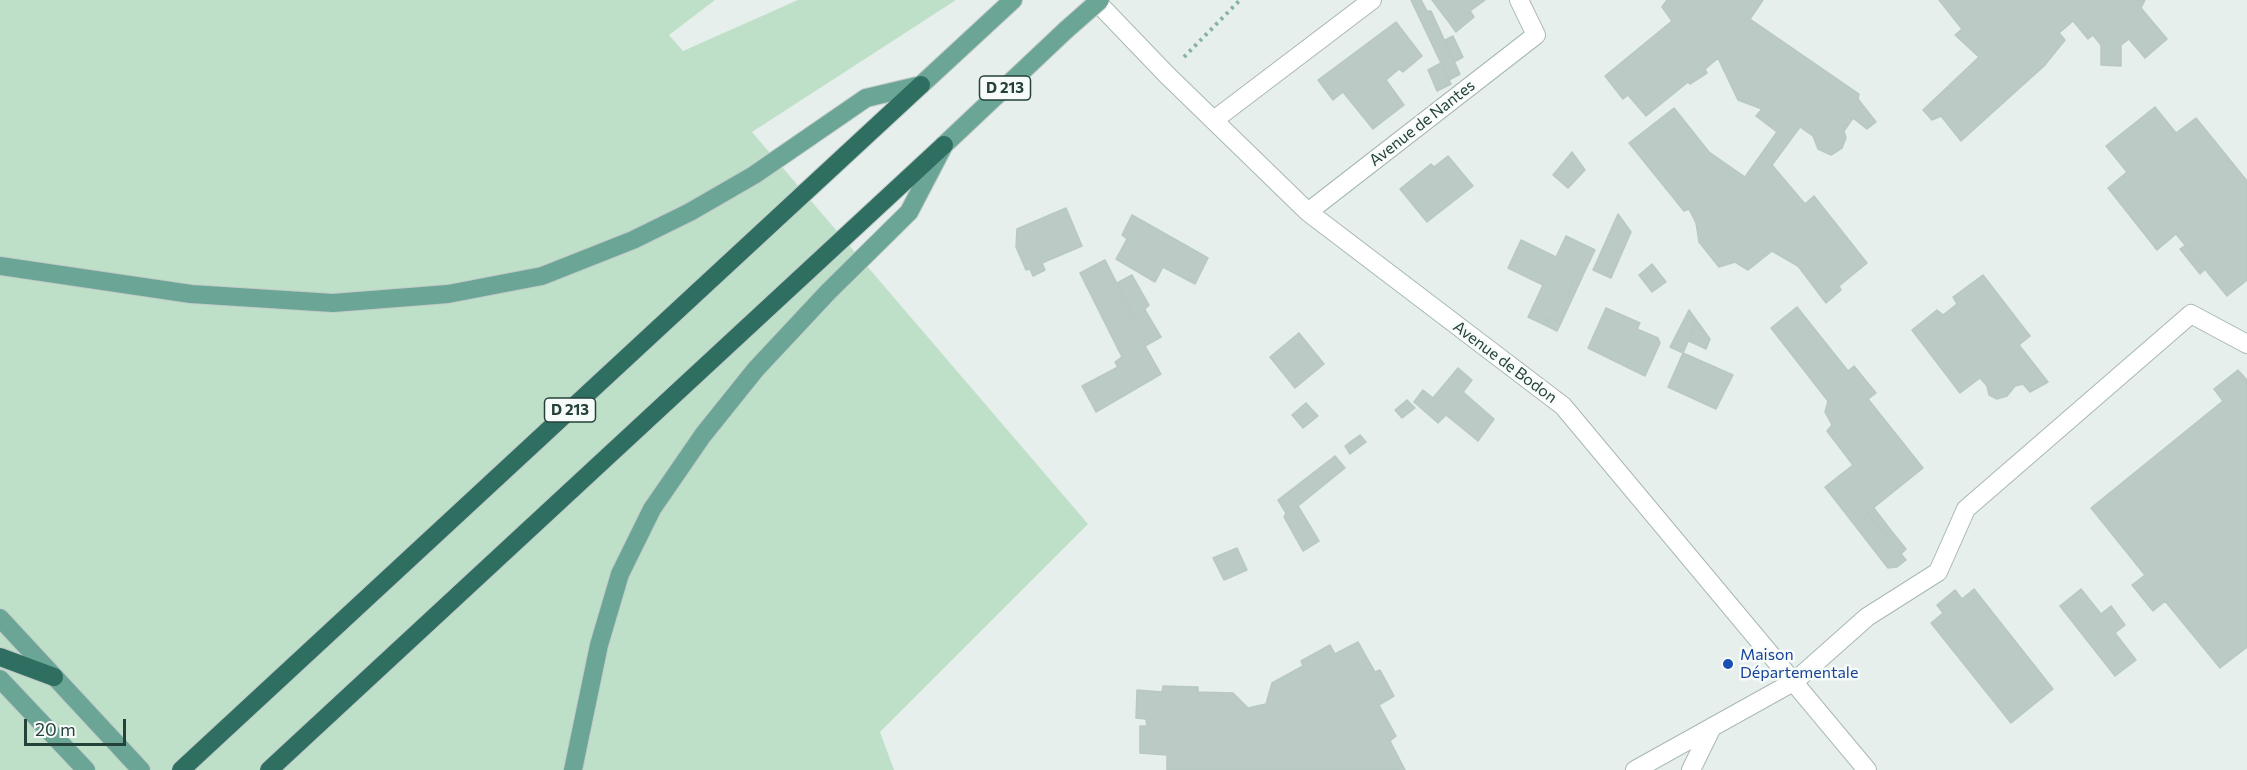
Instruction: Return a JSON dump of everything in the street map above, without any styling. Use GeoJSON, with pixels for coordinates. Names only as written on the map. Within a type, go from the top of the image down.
{"type":"FeatureCollection","features":[{"type":"Feature","properties":{"kind":"highway","name":"D 213"},"geometry":{"type":"LineString","coordinates":[[181,770],[921,85]]}},
{"type":"Feature","properties":{"kind":"highway","name":"D 213"},"geometry":{"type":"LineString","coordinates":[[269,770],[944,145]]}},
{"type":"Feature","properties":{"kind":"highway"},"geometry":{"type":"LineString","coordinates":[[0,657],[54,677]]}},
{"type":"Feature","properties":{"kind":"main road","name":"D 213"},"geometry":{"type":"LineString","coordinates":[[921,85],[1013,0]]}},
{"type":"Feature","properties":{"kind":"main road","name":"D 213"},"geometry":{"type":"LineString","coordinates":[[944,145],[1098,0]]}},
{"type":"Feature","properties":{"kind":"main road"},"geometry":{"type":"LineString","coordinates":[[0,266],[215,296],[333,303],[448,294],[542,276],[633,240],[690,212],[754,175],[866,98],[921,85]]}},
{"type":"Feature","properties":{"kind":"main road"},"geometry":{"type":"LineString","coordinates":[[573,770],[599,645],[620,574],[652,509],[703,435],[756,369],[828,292],[909,212],[944,145]]}},
{"type":"Feature","properties":{"kind":"main road"},"geometry":{"type":"LineString","coordinates":[[0,618],[141,770]]}},
{"type":"Feature","properties":{"kind":"main road"},"geometry":{"type":"LineString","coordinates":[[0,679],[86,770]]}},
{"type":"Feature","properties":{"kind":"street","name":"Avenue de Bodon"},"geometry":{"type":"LineString","coordinates":[[1098,0],[1167,75],[1308,212],[1563,406],[1867,770]]}},
{"type":"Feature","properties":{"kind":"street"},"geometry":{"type":"LineString","coordinates":[[1214,120],[1372,0]]}},
{"type":"Feature","properties":{"kind":"street","name":"Avenue de Nantes"},"geometry":{"type":"LineString","coordinates":[[1308,212],[1536,35],[1519,0]]}},
{"type":"Feature","properties":{"kind":"street"},"geometry":{"type":"LineString","coordinates":[[1635,770],[1795,681],[1867,617],[1938,572],[1966,509],[2191,314],[2247,344]]}},
{"type":"Feature","properties":{"kind":"street"},"geometry":{"type":"LineString","coordinates":[[1691,770],[1712,727]]}},
{"type":"Feature","properties":{"kind":"path"},"geometry":{"type":"LineString","coordinates":[[1167,75],[1240,0]]}},
{"type":"Feature","properties":{"kind":"green space"},"geometry":{"type":"Polygon","coordinates":[[[0,0],[715,0],[669,35],[683,51],[798,0],[956,0],[752,132],[1088,524],[880,732],[894,770],[0,770],[0,0]]]}},
{"type":"Feature","properties":{"kind":"building"},"geometry":{"type":"Polygon","coordinates":[[[1411,0],[1421,0],[1427,11],[1431,11],[1460,74],[1449,80],[1411,0]]]}},
{"type":"Feature","properties":{"kind":"building"},"geometry":{"type":"Polygon","coordinates":[[[1432,0],[1485,0],[1451,25],[1432,0]]]}},
{"type":"Feature","properties":{"kind":"building"},"geometry":{"type":"Polygon","coordinates":[[[1667,0],[1763,0],[1750,19],[1859,94],[1858,99],[1876,122],[1867,129],[1853,118],[1844,131],[1846,138],[1842,148],[1831,155],[1818,149],[1813,136],[1800,127],[1772,165],[1805,204],[1814,196],[1867,263],[1839,286],[1841,290],[1826,303],[1798,266],[1772,251],[1748,270],[1735,262],[1719,267],[1699,242],[1696,223],[1689,209],[1684,211],[1629,143],[1674,108],[1709,152],[1745,177],[1777,132],[1756,116],[1762,109],[1738,100],[1718,58],[1705,69],[1707,73],[1690,84],[1688,82],[1646,116],[1628,95],[1623,99],[1605,76],[1672,21],[1662,7],[1667,0]]]}},
{"type":"Feature","properties":{"kind":"building"},"geometry":{"type":"Polygon","coordinates":[[[1939,0],[2145,0],[2141,8],[2167,39],[2145,58],[2129,39],[2121,45],[2121,66],[2101,65],[2101,45],[2093,35],[2088,39],[2073,21],[2059,33],[2065,40],[2044,66],[1961,141],[1941,116],[1932,120],[1923,110],[1979,57],[1955,35],[1962,29],[1939,0]]]}},
{"type":"Feature","properties":{"kind":"building"},"geometry":{"type":"Polygon","coordinates":[[[1470,11],[1474,17],[1456,32],[1451,25],[1470,11]]]}},
{"type":"Feature","properties":{"kind":"building"},"geometry":{"type":"Polygon","coordinates":[[[1396,22],[1422,56],[1403,72],[1399,69],[1386,80],[1404,105],[1373,129],[1343,92],[1333,100],[1318,80],[1396,22]]]}},
{"type":"Feature","properties":{"kind":"building"},"geometry":{"type":"Polygon","coordinates":[[[1453,36],[1463,57],[1454,62],[1445,40],[1453,36]]]}},
{"type":"Feature","properties":{"kind":"building"},"geometry":{"type":"Polygon","coordinates":[[[1441,63],[1451,84],[1437,91],[1428,70],[1441,63]]]}},
{"type":"Feature","properties":{"kind":"building"},"geometry":{"type":"Polygon","coordinates":[[[2155,107],[2176,133],[2196,118],[2247,181],[2247,280],[2227,296],[2176,234],[2157,250],[2108,188],[2127,172],[2106,146],[2155,107]]]}},
{"type":"Feature","properties":{"kind":"building"},"geometry":{"type":"Polygon","coordinates":[[[1572,152],[1585,170],[1568,188],[1553,175],[1572,152]]]}},
{"type":"Feature","properties":{"kind":"building"},"geometry":{"type":"Polygon","coordinates":[[[1448,156],[1473,186],[1427,222],[1400,189],[1431,164],[1434,167],[1448,156]]]}},
{"type":"Feature","properties":{"kind":"building"},"geometry":{"type":"Polygon","coordinates":[[[1066,208],[1082,246],[1042,263],[1045,270],[1033,276],[1030,269],[1026,270],[1016,247],[1017,229],[1066,208]]]}},
{"type":"Feature","properties":{"kind":"building"},"geometry":{"type":"Polygon","coordinates":[[[1618,214],[1631,232],[1611,278],[1593,270],[1618,214]]]}},
{"type":"Feature","properties":{"kind":"building"},"geometry":{"type":"Polygon","coordinates":[[[1132,215],[1208,258],[1195,284],[1163,267],[1155,282],[1116,259],[1127,239],[1122,235],[1132,215]]]}},
{"type":"Feature","properties":{"kind":"building"},"geometry":{"type":"Polygon","coordinates":[[[1566,236],[1595,250],[1585,271],[1580,268],[1567,296],[1572,299],[1561,323],[1549,317],[1545,325],[1528,317],[1543,285],[1508,268],[1521,240],[1556,257],[1566,236]]]}},
{"type":"Feature","properties":{"kind":"building"},"geometry":{"type":"Polygon","coordinates":[[[2186,245],[2205,269],[2200,274],[2180,249],[2186,245]]]}},
{"type":"Feature","properties":{"kind":"building"},"geometry":{"type":"Polygon","coordinates":[[[1105,260],[1135,319],[1145,310],[1161,337],[1145,346],[1161,374],[1096,412],[1082,386],[1118,367],[1115,362],[1122,357],[1080,273],[1105,260]]]}},
{"type":"Feature","properties":{"kind":"building"},"geometry":{"type":"Polygon","coordinates":[[[1652,264],[1666,282],[1652,292],[1639,275],[1652,264]]]}},
{"type":"Feature","properties":{"kind":"building"},"geometry":{"type":"Polygon","coordinates":[[[1580,268],[1585,271],[1572,299],[1567,296],[1580,268]]]}},
{"type":"Feature","properties":{"kind":"building"},"geometry":{"type":"Polygon","coordinates":[[[1132,275],[1149,305],[1135,319],[1117,283],[1132,275]]]}},
{"type":"Feature","properties":{"kind":"building"},"geometry":{"type":"Polygon","coordinates":[[[1983,275],[2030,336],[2019,345],[2048,382],[2030,392],[2023,384],[2015,386],[2007,396],[1997,399],[1989,395],[1987,386],[1980,378],[1960,393],[1912,330],[1937,310],[1943,315],[1957,304],[1953,297],[1983,275]]]}},
{"type":"Feature","properties":{"kind":"building"},"geometry":{"type":"Polygon","coordinates":[[[1797,307],[1848,371],[1854,366],[1876,393],[1868,399],[1923,468],[1867,513],[1887,537],[1893,533],[1906,549],[1901,554],[1906,560],[1897,567],[1888,568],[1825,487],[1853,465],[1827,431],[1832,425],[1825,412],[1828,401],[1771,328],[1797,307]]]}},
{"type":"Feature","properties":{"kind":"building"},"geometry":{"type":"Polygon","coordinates":[[[1606,308],[1640,323],[1637,329],[1658,338],[1660,343],[1645,376],[1588,348],[1606,308]]]}},
{"type":"Feature","properties":{"kind":"building"},"geometry":{"type":"Polygon","coordinates":[[[1689,310],[1697,321],[1683,353],[1670,347],[1689,310]]]}},
{"type":"Feature","properties":{"kind":"building"},"geometry":{"type":"Polygon","coordinates":[[[1549,317],[1561,323],[1557,331],[1545,325],[1549,317]]]}},
{"type":"Feature","properties":{"kind":"building"},"geometry":{"type":"Polygon","coordinates":[[[1697,321],[1710,339],[1706,349],[1689,341],[1697,321]]]}},
{"type":"Feature","properties":{"kind":"building"},"geometry":{"type":"Polygon","coordinates":[[[1299,333],[1324,364],[1295,388],[1270,357],[1299,333]]]}},
{"type":"Feature","properties":{"kind":"building"},"geometry":{"type":"Polygon","coordinates":[[[1683,353],[1733,375],[1716,409],[1668,387],[1683,353]]]}},
{"type":"Feature","properties":{"kind":"building"},"geometry":{"type":"Polygon","coordinates":[[[1458,368],[1472,380],[1463,392],[1494,419],[1478,441],[1446,415],[1438,423],[1414,402],[1423,390],[1433,398],[1458,368]]]}},
{"type":"Feature","properties":{"kind":"building"},"geometry":{"type":"Polygon","coordinates":[[[2238,370],[2247,380],[2247,647],[2220,668],[2165,601],[2153,611],[2132,585],[2145,575],[2091,508],[2223,401],[2214,389],[2238,370]]]}},
{"type":"Feature","properties":{"kind":"building"},"geometry":{"type":"Polygon","coordinates":[[[1407,400],[1415,408],[1402,418],[1395,410],[1407,400]]]}},
{"type":"Feature","properties":{"kind":"building"},"geometry":{"type":"Polygon","coordinates":[[[1306,403],[1318,416],[1303,428],[1292,415],[1306,403]]]}},
{"type":"Feature","properties":{"kind":"building"},"geometry":{"type":"Polygon","coordinates":[[[1360,435],[1366,442],[1358,448],[1353,440],[1360,435]]]}},
{"type":"Feature","properties":{"kind":"building"},"geometry":{"type":"Polygon","coordinates":[[[1353,440],[1358,448],[1350,454],[1345,446],[1353,440]]]}},
{"type":"Feature","properties":{"kind":"building"},"geometry":{"type":"Polygon","coordinates":[[[1335,456],[1345,468],[1298,506],[1319,541],[1303,551],[1284,517],[1286,513],[1278,500],[1335,456]]]}},
{"type":"Feature","properties":{"kind":"building"},"geometry":{"type":"Polygon","coordinates":[[[1873,507],[1893,533],[1887,537],[1867,513],[1873,507]]]}},
{"type":"Feature","properties":{"kind":"building"},"geometry":{"type":"Polygon","coordinates":[[[1237,548],[1247,570],[1224,580],[1213,558],[1237,548]]]}},
{"type":"Feature","properties":{"kind":"building"},"geometry":{"type":"Polygon","coordinates":[[[1974,589],[2053,689],[2011,723],[1931,623],[1943,613],[1937,605],[1955,590],[1962,599],[1974,589]]]}},
{"type":"Feature","properties":{"kind":"building"},"geometry":{"type":"Polygon","coordinates":[[[2081,589],[2101,614],[2111,606],[2125,625],[2115,633],[2136,660],[2115,676],[2060,606],[2081,589]]]}},
{"type":"Feature","properties":{"kind":"building"},"geometry":{"type":"Polygon","coordinates":[[[1358,642],[1375,672],[1380,670],[1394,696],[1379,705],[1396,736],[1390,741],[1405,770],[1167,770],[1167,755],[1140,753],[1140,726],[1147,726],[1146,719],[1136,718],[1137,690],[1162,692],[1163,686],[1198,687],[1198,692],[1233,693],[1248,708],[1266,704],[1272,683],[1303,666],[1301,661],[1330,645],[1335,654],[1358,642]]]}},
{"type":"Feature","properties":{"kind":"place","name":"Maison Départementale"},"geometry":{"type":"Point","coordinates":[1728,664]}}]}
